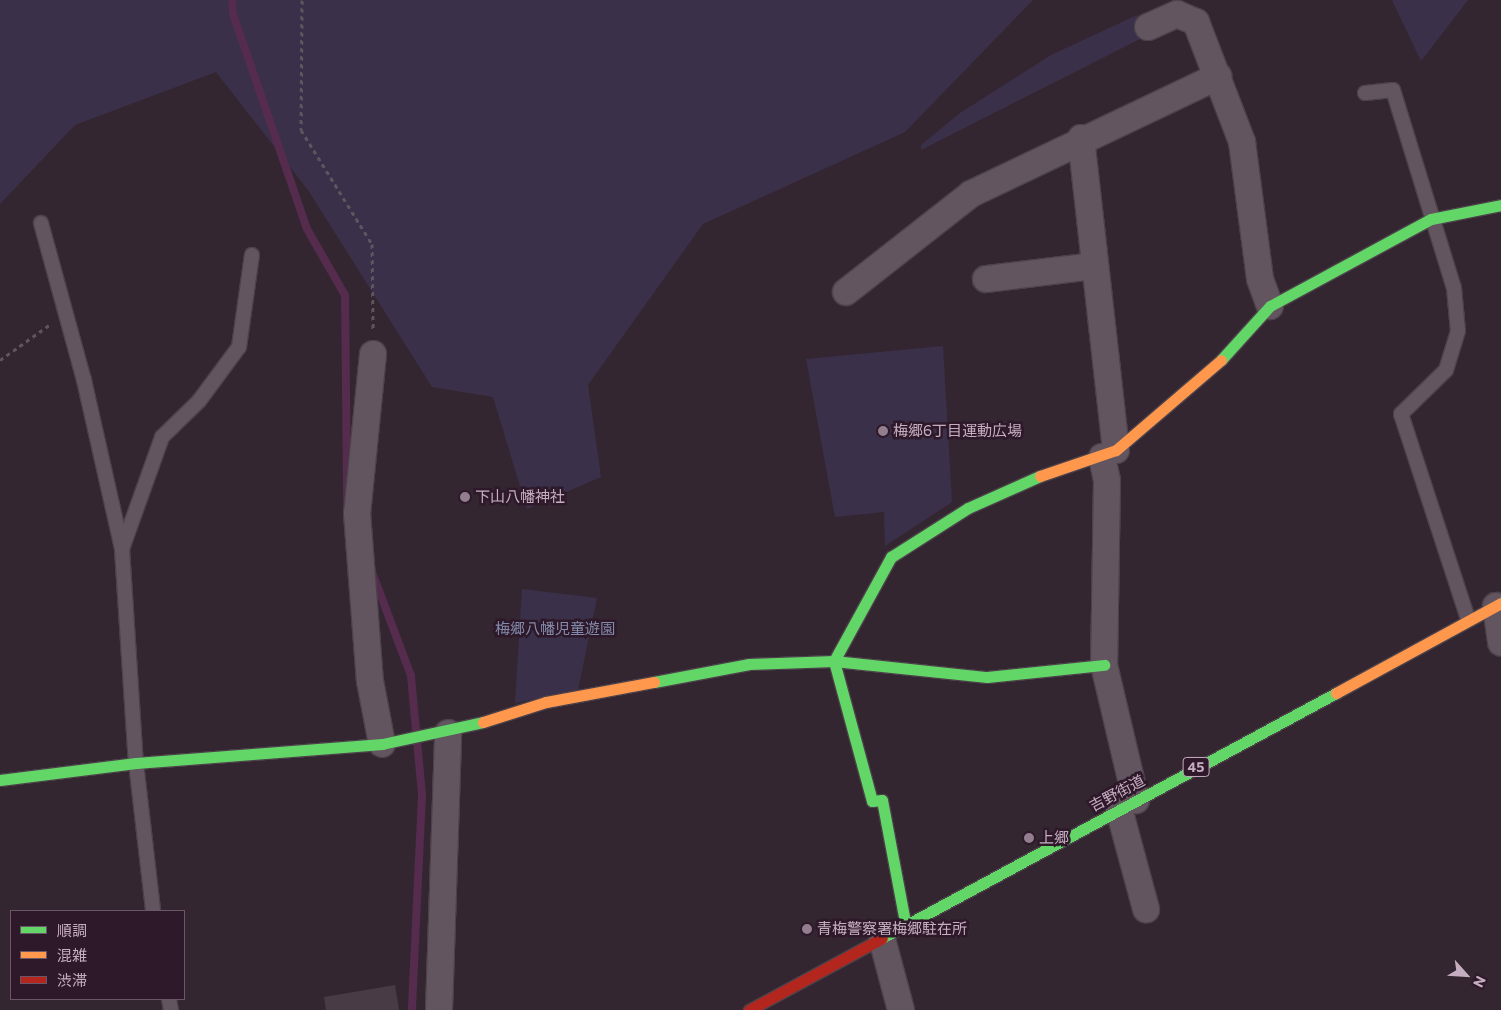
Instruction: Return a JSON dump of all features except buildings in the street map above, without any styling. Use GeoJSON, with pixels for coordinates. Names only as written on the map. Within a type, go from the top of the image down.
{"type":"FeatureCollection","features":[{"type":"Feature","properties":{"kind":"street"},"geometry":{"type":"LineString","coordinates":[[1148,28],[1177,14],[1196,22],[1242,142],[1260,280],[1270,306]]}},
{"type":"Feature","properties":{"kind":"street"},"geometry":{"type":"LineString","coordinates":[[846,292],[971,194],[1081,138],[1218,76]]}},
{"type":"Feature","properties":{"kind":"street"},"geometry":{"type":"LineString","coordinates":[[1081,138],[1094,266],[1109,453],[1104,665],[1146,909]]}},
{"type":"Feature","properties":{"kind":"street"},"geometry":{"type":"LineString","coordinates":[[906,926],[882,800],[872,800],[834,661],[891,557],[968,508],[1016,484],[1109,453],[1235,348],[1270,306],[1431,219],[1501,205]]}},
{"type":"Feature","properties":{"kind":"street"},"geometry":{"type":"LineString","coordinates":[[986,279],[1094,266]]}},
{"type":"Feature","properties":{"kind":"street"},"geometry":{"type":"LineString","coordinates":[[373,354],[357,513],[370,681],[382,744]]}},
{"type":"Feature","properties":{"kind":"street"},"geometry":{"type":"LineString","coordinates":[[1498,605],[1501,643]]}},
{"type":"Feature","properties":{"kind":"street","name":"吉野街道"},"geometry":{"type":"LineString","coordinates":[[749,1010],[882,940],[1468,619],[1498,605]]}},
{"type":"Feature","properties":{"kind":"street"},"geometry":{"type":"LineString","coordinates":[[0,780],[136,763],[382,744],[448,733],[546,702],[749,664],[834,661],[936,676],[987,677],[1104,665]]}},
{"type":"Feature","properties":{"kind":"street"},"geometry":{"type":"LineString","coordinates":[[439,1010],[448,733]]}},
{"type":"Feature","properties":{"kind":"street"},"geometry":{"type":"LineString","coordinates":[[882,940],[901,1010]]}},
{"type":"Feature","properties":{"kind":"lane"},"geometry":{"type":"LineString","coordinates":[[1365,93],[1392,90],[1454,288],[1458,331],[1446,370],[1401,414],[1468,619]]}},
{"type":"Feature","properties":{"kind":"lane"},"geometry":{"type":"LineString","coordinates":[[40,223],[66,313],[122,549],[136,763],[153,910]]}},
{"type":"Feature","properties":{"kind":"lane"},"geometry":{"type":"LineString","coordinates":[[122,549],[162,437],[199,401],[239,347],[252,255]]}},
{"type":"Feature","properties":{"kind":"path"},"geometry":{"type":"LineString","coordinates":[[302,0],[300,130],[372,244],[373,354]]}},
{"type":"Feature","properties":{"kind":"path"},"geometry":{"type":"LineString","coordinates":[[0,360],[66,313]]}},
{"type":"Feature","properties":{"kind":"green space"},"geometry":{"type":"Polygon","coordinates":[[[0,0],[1033,0],[905,132],[703,224],[588,385],[601,477],[527,509],[493,397],[432,387],[308,190],[216,72],[75,125],[0,204],[0,0]]]}},
{"type":"Feature","properties":{"kind":"green space"},"geometry":{"type":"Polygon","coordinates":[[[1392,0],[1468,0],[1421,61],[1392,0]]]}},
{"type":"Feature","properties":{"kind":"green space"},"geometry":{"type":"Polygon","coordinates":[[[1137,15],[1146,36],[921,150],[921,145],[960,113],[1051,55],[1137,15]]]}},
{"type":"Feature","properties":{"kind":"green space","name":"梅郷6丁目運動広場"},"geometry":{"type":"Polygon","coordinates":[[[943,346],[952,502],[885,546],[884,512],[835,517],[806,359],[943,346]]]}},
{"type":"Feature","properties":{"kind":"green space","name":"梅郷八幡児童遊園"},"geometry":{"type":"Polygon","coordinates":[[[522,589],[597,598],[578,690],[515,703],[522,589]]]}},
{"type":"Feature","properties":{"kind":"waterway"},"geometry":{"type":"LineString","coordinates":[[232,0],[233,14],[307,229],[345,295],[347,503]]}},
{"type":"Feature","properties":{"kind":"waterway"},"geometry":{"type":"LineString","coordinates":[[372,572],[411,676],[422,795],[412,1010]]}},
{"type":"Feature","properties":{"kind":"traffic: fast"},"geometry":{"type":"LineString","coordinates":[[1221,360],[1270,306],[1431,219],[1501,205]]}},
{"type":"Feature","properties":{"kind":"traffic: fast"},"geometry":{"type":"LineString","coordinates":[[906,927],[882,800],[872,801],[834,661],[891,557],[968,508],[1040,476]]}},
{"type":"Feature","properties":{"kind":"traffic: fast"},"geometry":{"type":"LineString","coordinates":[[654,682],[749,664],[834,661],[987,677],[1104,665]]}},
{"type":"Feature","properties":{"kind":"traffic: fast"},"geometry":{"type":"LineString","coordinates":[[882,938],[1336,693]]}},
{"type":"Feature","properties":{"kind":"traffic: fast"},"geometry":{"type":"LineString","coordinates":[[0,780],[136,763],[382,744],[483,722]]}},
{"type":"Feature","properties":{"kind":"traffic: slow"},"geometry":{"type":"LineString","coordinates":[[1040,476],[1116,450],[1221,360]]}},
{"type":"Feature","properties":{"kind":"traffic: slow"},"geometry":{"type":"LineString","coordinates":[[1336,693],[1501,603]]}},
{"type":"Feature","properties":{"kind":"traffic: slow"},"geometry":{"type":"LineString","coordinates":[[483,722],[546,702],[654,682]]}},
{"type":"Feature","properties":{"kind":"traffic: jam"},"geometry":{"type":"LineString","coordinates":[[749,1010],[882,938]]}},
{"type":"Feature","properties":{"kind":"place","name":"梅郷6丁目運動広場"},"geometry":{"type":"Point","coordinates":[883,431]}},
{"type":"Feature","properties":{"kind":"place","name":"下山八幡神社"},"geometry":{"type":"Point","coordinates":[465,497]}},
{"type":"Feature","properties":{"kind":"place","name":"上郷"},"geometry":{"type":"Point","coordinates":[1029,838]}},
{"type":"Feature","properties":{"kind":"place","name":"青梅警察署梅郷駐在所"},"geometry":{"type":"Point","coordinates":[807,929]}}]}
